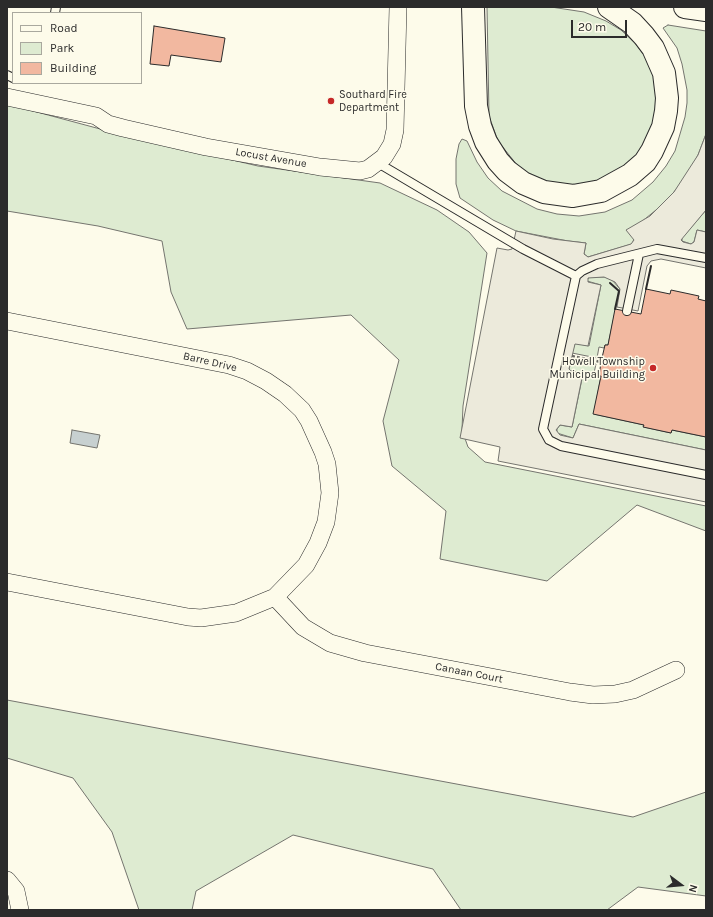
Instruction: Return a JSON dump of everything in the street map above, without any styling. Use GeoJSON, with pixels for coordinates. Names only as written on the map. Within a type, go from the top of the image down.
{"type":"FeatureCollection","features":[{"type":"Feature","properties":{"kind":"highway"},"geometry":{"type":"LineString","coordinates":[[472,7],[476,106],[480,126],[486,142],[498,162],[523,183],[544,192],[573,196],[601,191],[630,175],[644,162],[652,151],[663,127],[666,111],[667,92],[664,73],[653,48],[632,24],[608,7]]}},
{"type":"Feature","properties":{"kind":"highway"},"geometry":{"type":"LineString","coordinates":[[685,7],[706,10]]}},
{"type":"Feature","properties":{"kind":"street","name":"Locust Avenue"},"geometry":{"type":"LineString","coordinates":[[7,97],[96,116],[108,124],[206,146],[312,166],[360,171],[368,169],[378,163],[392,144],[395,130],[398,7]]}},
{"type":"Feature","properties":{"kind":"street","name":"Barre Drive"},"geometry":{"type":"LineString","coordinates":[[7,321],[229,365],[247,371],[266,381],[285,394],[302,410],[318,436],[327,464],[330,493],[326,522],[306,565],[275,597],[236,613],[194,618],[7,582]]}},
{"type":"Feature","properties":{"kind":"street","name":"Canaan Court"},"geometry":{"type":"LineString","coordinates":[[275,597],[303,627],[330,643],[366,653],[570,692],[593,695],[615,694],[634,690],[676,670]]}},
{"type":"Feature","properties":{"kind":"street"},"geometry":{"type":"LineString","coordinates":[[7,880],[16,891],[20,910]]}},
{"type":"Feature","properties":{"kind":"lane"},"geometry":{"type":"LineString","coordinates":[[378,163],[523,249],[576,276]]}},
{"type":"Feature","properties":{"kind":"lane"},"geometry":{"type":"LineString","coordinates":[[706,258],[657,249],[597,264],[582,271],[576,276],[544,424],[545,433],[549,440],[561,446],[706,475]]}},
{"type":"Feature","properties":{"kind":"lane"},"geometry":{"type":"LineString","coordinates":[[627,311],[639,254]]}},
{"type":"Feature","properties":{"kind":"path"},"geometry":{"type":"LineString","coordinates":[[558,354],[601,362]]}},
{"type":"Feature","properties":{"kind":"green space"},"geometry":{"type":"Polygon","coordinates":[[[487,7],[551,7],[584,12],[606,21],[621,30],[635,43],[647,59],[654,76],[658,93],[656,123],[641,152],[614,176],[583,186],[552,184],[528,174],[517,165],[498,141],[489,116],[487,7]]]}},
{"type":"Feature","properties":{"kind":"green space"},"geometry":{"type":"Polygon","coordinates":[[[668,25],[706,31],[706,134],[698,155],[687,175],[667,201],[640,223],[632,244],[588,257],[584,254],[586,243],[516,231],[493,220],[460,198],[456,184],[456,159],[459,144],[462,139],[467,141],[477,162],[488,178],[502,191],[537,209],[557,214],[579,216],[605,212],[632,200],[653,182],[666,166],[675,151],[685,117],[687,90],[677,48],[663,28],[668,25]]]}},
{"type":"Feature","properties":{"kind":"green space"},"geometry":{"type":"Polygon","coordinates":[[[7,104],[104,130],[258,166],[380,183],[437,210],[469,232],[487,253],[463,406],[462,430],[468,447],[485,462],[706,506],[706,531],[637,505],[547,581],[440,559],[446,511],[392,466],[383,421],[399,360],[351,315],[187,329],[171,292],[162,241],[98,226],[7,211],[7,104]]]}},
{"type":"Feature","properties":{"kind":"green space"},"geometry":{"type":"Polygon","coordinates":[[[706,210],[706,232],[697,230],[694,242],[691,244],[682,241],[682,238],[706,210]]]}},
{"type":"Feature","properties":{"kind":"green space"},"geometry":{"type":"Polygon","coordinates":[[[605,277],[612,280],[620,289],[608,345],[605,345],[604,348],[599,347],[597,358],[572,353],[575,343],[589,346],[601,285],[587,281],[588,278],[605,277]]]}},
{"type":"Feature","properties":{"kind":"green space"},"geometry":{"type":"Polygon","coordinates":[[[571,359],[596,364],[594,373],[601,376],[594,414],[644,425],[644,427],[671,433],[672,430],[706,437],[706,450],[579,424],[573,438],[557,433],[557,429],[560,425],[572,427],[583,374],[569,370],[571,359]]]}},
{"type":"Feature","properties":{"kind":"green space"},"geometry":{"type":"Polygon","coordinates":[[[7,700],[633,817],[706,792],[706,896],[638,887],[607,910],[461,910],[433,869],[293,835],[196,891],[192,910],[139,910],[112,832],[73,778],[7,758],[7,700]]]}},
{"type":"Feature","properties":{"kind":"shaded area"},"geometry":{"type":"Polygon","coordinates":[[[706,134],[706,210],[681,240],[691,244],[694,242],[697,230],[706,232],[706,268],[661,259],[651,261],[647,266],[638,311],[617,307],[620,289],[615,282],[604,277],[588,278],[588,282],[601,285],[588,346],[575,344],[569,369],[571,371],[583,373],[572,427],[560,425],[556,430],[560,435],[573,438],[579,424],[706,450],[706,502],[498,461],[500,447],[460,438],[497,248],[508,250],[512,249],[516,231],[553,239],[586,243],[584,254],[588,257],[631,244],[634,240],[626,230],[650,216],[674,192],[698,155],[706,134]]]}},
{"type":"Feature","properties":{"kind":"shaded area"},"geometry":{"type":"Polygon","coordinates":[[[72,430],[100,435],[97,448],[70,443],[72,430]]]}},
{"type":"Feature","properties":{"kind":"building"},"geometry":{"type":"Polygon","coordinates":[[[154,26],[225,38],[221,62],[171,55],[169,66],[150,64],[154,26]]]}},
{"type":"Feature","properties":{"kind":"building","name":"Howell Township Municipal Building"},"geometry":{"type":"Polygon","coordinates":[[[646,289],[670,294],[671,290],[699,296],[698,299],[706,301],[706,437],[672,430],[671,433],[643,427],[644,425],[593,414],[601,376],[599,376],[601,362],[605,345],[608,345],[615,309],[641,314],[646,289]]]}},
{"type":"Feature","properties":{"kind":"wall"},"geometry":{"type":"LineString","coordinates":[[646,289],[651,266]]}},
{"type":"Feature","properties":{"kind":"wall"},"geometry":{"type":"LineString","coordinates":[[610,283],[619,291],[615,309]]}},
{"type":"Feature","properties":{"kind":"place","name":"Southard Fire Department"},"geometry":{"type":"Point","coordinates":[331,101]}},
{"type":"Feature","properties":{"kind":"place","name":"Howell Township Municipal Building"},"geometry":{"type":"Point","coordinates":[653,368]}}]}
